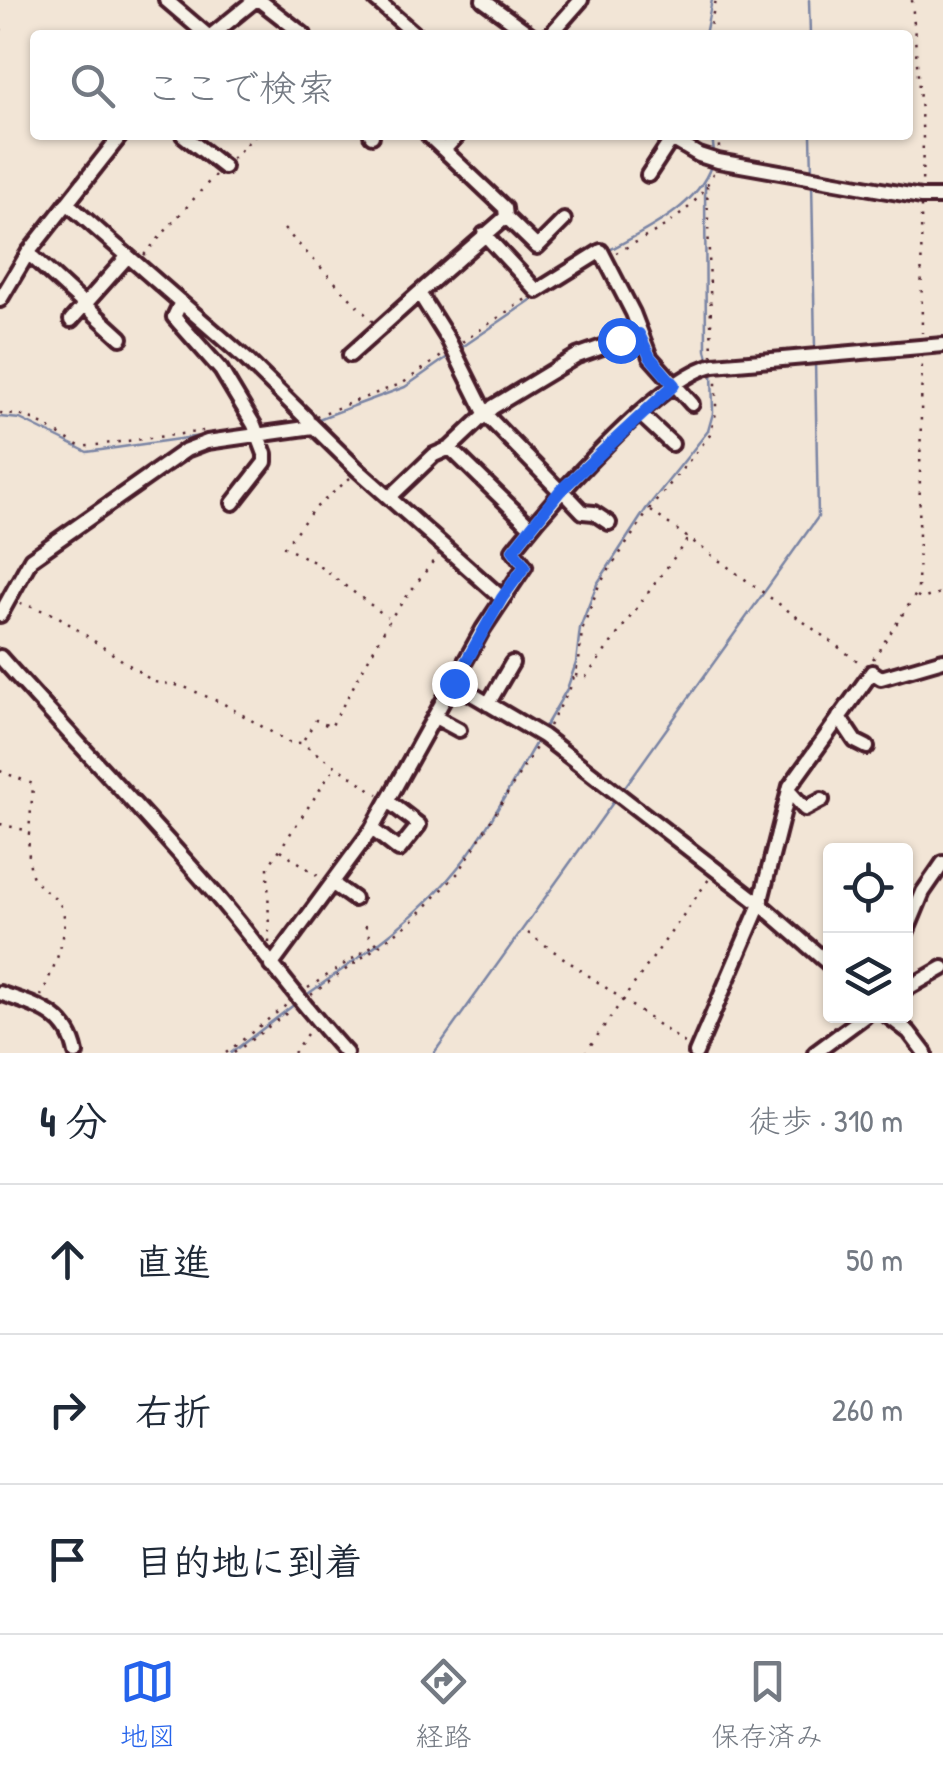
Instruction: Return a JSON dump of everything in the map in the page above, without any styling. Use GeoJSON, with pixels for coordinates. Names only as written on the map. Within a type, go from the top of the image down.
{"type":"FeatureCollection","features":[{"type":"Feature","properties":{"kind":"street"},"geometry":{"type":"LineString","coordinates":[[166,0],[204,30]]}},
{"type":"Feature","properties":{"kind":"street"},"geometry":{"type":"LineString","coordinates":[[217,30],[257,0],[297,30]]}},
{"type":"Feature","properties":{"kind":"street"},"geometry":{"type":"LineString","coordinates":[[376,0],[410,30]]}},
{"type":"Feature","properties":{"kind":"street"},"geometry":{"type":"LineString","coordinates":[[483,0],[524,30]]}},
{"type":"Feature","properties":{"kind":"street"},"geometry":{"type":"LineString","coordinates":[[554,30],[581,0]]}},
{"type":"Feature","properties":{"kind":"street"},"geometry":{"type":"LineString","coordinates":[[0,300],[28,253],[117,140]]}},
{"type":"Feature","properties":{"kind":"street"},"geometry":{"type":"LineString","coordinates":[[190,140],[224,166]]}},
{"type":"Feature","properties":{"kind":"street"},"geometry":{"type":"LineString","coordinates":[[434,140],[505,208],[506,217],[537,246],[564,220]]}},
{"type":"Feature","properties":{"kind":"street"},"geometry":{"type":"LineString","coordinates":[[445,150],[454,140]]}},
{"type":"Feature","properties":{"kind":"street"},"geometry":{"type":"LineString","coordinates":[[648,175],[666,140]]}},
{"type":"Feature","properties":{"kind":"street"},"geometry":{"type":"LineString","coordinates":[[673,140],[698,155],[718,160],[921,197],[943,197]]}},
{"type":"Feature","properties":{"kind":"street"},"geometry":{"type":"LineString","coordinates":[[66,203],[181,302],[252,354],[358,470],[502,598]]}},
{"type":"Feature","properties":{"kind":"street"},"geometry":{"type":"LineString","coordinates":[[350,355],[506,217]]}},
{"type":"Feature","properties":{"kind":"street"},"geometry":{"type":"LineString","coordinates":[[484,234],[536,291],[601,251],[633,313],[650,357],[692,404]]}},
{"type":"Feature","properties":{"kind":"street"},"geometry":{"type":"LineString","coordinates":[[28,253],[121,338]]}},
{"type":"Feature","properties":{"kind":"street"},"geometry":{"type":"LineString","coordinates":[[72,320],[132,259]]}},
{"type":"Feature","properties":{"kind":"street"},"geometry":{"type":"LineString","coordinates":[[419,293],[448,339],[486,415],[583,512],[594,513],[609,523]]}},
{"type":"Feature","properties":{"kind":"street"},"geometry":{"type":"LineString","coordinates":[[181,302],[174,317],[221,370],[254,425],[266,458],[233,503]]}},
{"type":"Feature","properties":{"kind":"street"},"geometry":{"type":"LineString","coordinates":[[390,497],[493,407],[577,356],[639,334]]}},
{"type":"Feature","properties":{"kind":"street"},"geometry":{"type":"LineString","coordinates":[[271,966],[389,802],[502,598],[525,566],[513,550],[561,490],[641,415],[692,372],[714,364],[943,345]]}},
{"type":"Feature","properties":{"kind":"street"},"geometry":{"type":"LineString","coordinates":[[641,415],[672,444]]}},
{"type":"Feature","properties":{"kind":"street"},"geometry":{"type":"LineString","coordinates":[[0,615],[31,559],[186,450],[202,443],[311,422]]}},
{"type":"Feature","properties":{"kind":"street"},"geometry":{"type":"LineString","coordinates":[[450,448],[531,528]]}},
{"type":"Feature","properties":{"kind":"street"},"geometry":{"type":"LineString","coordinates":[[0,657],[152,822],[346,1053]]}},
{"type":"Feature","properties":{"kind":"street"},"geometry":{"type":"LineString","coordinates":[[697,1052],[760,904],[789,791],[872,672],[881,678],[943,660]]}},
{"type":"Feature","properties":{"kind":"street"},"geometry":{"type":"LineString","coordinates":[[488,704],[512,663]]}},
{"type":"Feature","properties":{"kind":"street"},"geometry":{"type":"LineString","coordinates":[[454,683],[543,736],[760,904],[823,959]]}},
{"type":"Feature","properties":{"kind":"street"},"geometry":{"type":"LineString","coordinates":[[435,717],[459,730]]}},
{"type":"Feature","properties":{"kind":"street"},"geometry":{"type":"LineString","coordinates":[[840,718],[856,741],[867,747]]}},
{"type":"Feature","properties":{"kind":"street"},"geometry":{"type":"LineString","coordinates":[[789,791],[805,809],[822,800]]}},
{"type":"Feature","properties":{"kind":"street"},"geometry":{"type":"LineString","coordinates":[[372,829],[399,850],[419,825],[389,802]]}},
{"type":"Feature","properties":{"kind":"street"},"geometry":{"type":"LineString","coordinates":[[778,836],[792,846]]}},
{"type":"Feature","properties":{"kind":"street"},"geometry":{"type":"LineString","coordinates":[[913,916],[923,892],[943,863]]}},
{"type":"Feature","properties":{"kind":"street"},"geometry":{"type":"LineString","coordinates":[[332,885],[354,899]]}},
{"type":"Feature","properties":{"kind":"street"},"geometry":{"type":"LineString","coordinates":[[913,984],[943,968]]}},
{"type":"Feature","properties":{"kind":"street"},"geometry":{"type":"LineString","coordinates":[[0,993],[51,1012],[64,1022],[76,1053]]}},
{"type":"Feature","properties":{"kind":"street"},"geometry":{"type":"LineString","coordinates":[[820,1051],[856,1023]]}},
{"type":"Feature","properties":{"kind":"street"},"geometry":{"type":"LineString","coordinates":[[897,1023],[925,1053]]}},
{"type":"Feature","properties":{"kind":"path"},"geometry":{"type":"LineString","coordinates":[[709,30],[716,0]]}},
{"type":"Feature","properties":{"kind":"path"},"geometry":{"type":"LineString","coordinates":[[0,29],[5,33]]}},
{"type":"Feature","properties":{"kind":"path"},"geometry":{"type":"LineString","coordinates":[[132,259],[250,140]]}},
{"type":"Feature","properties":{"kind":"path"},"geometry":{"type":"LineString","coordinates":[[718,140],[718,156]]}},
{"type":"Feature","properties":{"kind":"path"},"geometry":{"type":"LineString","coordinates":[[606,258],[677,220],[708,186],[716,166]]}},
{"type":"Feature","properties":{"kind":"path"},"geometry":{"type":"LineString","coordinates":[[234,1053],[380,947],[460,872],[570,691],[582,630],[599,585],[649,510],[710,435],[718,389],[710,343],[708,186]]}},
{"type":"Feature","properties":{"kind":"path"},"geometry":{"type":"LineString","coordinates":[[284,229],[380,330]]}},
{"type":"Feature","properties":{"kind":"path"},"geometry":{"type":"LineString","coordinates":[[456,346],[536,291]]}},
{"type":"Feature","properties":{"kind":"path"},"geometry":{"type":"LineString","coordinates":[[311,422],[404,384],[447,352]]}},
{"type":"Feature","properties":{"kind":"path"},"geometry":{"type":"LineString","coordinates":[[0,413],[28,417],[80,446],[218,429]]}},
{"type":"Feature","properties":{"kind":"path"},"geometry":{"type":"LineString","coordinates":[[358,470],[313,510],[284,547],[312,561],[390,620]]}},
{"type":"Feature","properties":{"kind":"path"},"geometry":{"type":"LineString","coordinates":[[649,510],[872,672]]}},
{"type":"Feature","properties":{"kind":"path"},"geometry":{"type":"LineString","coordinates":[[575,674],[586,677],[688,539]]}},
{"type":"Feature","properties":{"kind":"path"},"geometry":{"type":"LineString","coordinates":[[304,739],[316,720],[331,727],[390,620],[444,546]]}},
{"type":"Feature","properties":{"kind":"path"},"geometry":{"type":"LineString","coordinates":[[916,596],[922,599],[943,592]]}},
{"type":"Feature","properties":{"kind":"path"},"geometry":{"type":"LineString","coordinates":[[9,599],[56,615],[154,682],[182,686],[224,704],[288,742],[300,743],[389,802]]}},
{"type":"Feature","properties":{"kind":"path"},"geometry":{"type":"LineString","coordinates":[[271,966],[267,874],[336,766]]}},
{"type":"Feature","properties":{"kind":"path"},"geometry":{"type":"LineString","coordinates":[[0,771],[33,784],[32,874],[44,892],[59,903],[64,927],[63,942],[37,1006]]}},
{"type":"Feature","properties":{"kind":"path"},"geometry":{"type":"LineString","coordinates":[[0,824],[31,831]]}},
{"type":"Feature","properties":{"kind":"path"},"geometry":{"type":"LineString","coordinates":[[280,849],[332,885]]}},
{"type":"Feature","properties":{"kind":"path"},"geometry":{"type":"LineString","coordinates":[[585,1053],[716,870]]}},
{"type":"Feature","properties":{"kind":"path"},"geometry":{"type":"LineString","coordinates":[[366,925],[365,930],[380,947]]}},
{"type":"Feature","properties":{"kind":"path"},"geometry":{"type":"LineString","coordinates":[[528,933],[697,1052]]}},
{"type":"Feature","properties":{"kind":"path"},"geometry":{"type":"LineString","coordinates":[[294,1053],[316,1021]]}},
{"type":"Feature","properties":{"kind":"waterway"},"geometry":{"type":"LineString","coordinates":[[706,30],[712,0]]}},
{"type":"Feature","properties":{"kind":"waterway"},"geometry":{"type":"LineString","coordinates":[[809,0],[810,30]]}},
{"type":"Feature","properties":{"kind":"waterway"},"geometry":{"type":"LineString","coordinates":[[713,140],[714,153]]}},
{"type":"Feature","properties":{"kind":"waterway"},"geometry":{"type":"LineString","coordinates":[[811,140],[812,173]]}},
{"type":"Feature","properties":{"kind":"waterway"},"geometry":{"type":"LineString","coordinates":[[608,251],[682,206],[704,181],[711,166]]}},
{"type":"Feature","properties":{"kind":"waterway"},"geometry":{"type":"LineString","coordinates":[[812,181],[815,348]]}},
{"type":"Feature","properties":{"kind":"waterway"},"geometry":{"type":"LineString","coordinates":[[705,184],[709,361]]}},
{"type":"Feature","properties":{"kind":"waterway"},"geometry":{"type":"LineString","coordinates":[[458,350],[534,298]]}},
{"type":"Feature","properties":{"kind":"waterway"},"geometry":{"type":"LineString","coordinates":[[313,421],[405,387],[449,356]]}},
{"type":"Feature","properties":{"kind":"waterway"},"geometry":{"type":"LineString","coordinates":[[622,791],[818,517],[815,361]]}},
{"type":"Feature","properties":{"kind":"waterway"},"geometry":{"type":"LineString","coordinates":[[542,732],[567,689],[576,663],[580,628],[597,584],[646,509],[708,431],[713,413],[712,369]]}},
{"type":"Feature","properties":{"kind":"waterway"},"geometry":{"type":"LineString","coordinates":[[0,417],[20,419],[87,452],[250,429]]}},
{"type":"Feature","properties":{"kind":"waterway"},"geometry":{"type":"LineString","coordinates":[[305,996],[387,936],[444,885],[501,804],[538,739]]}},
{"type":"Feature","properties":{"kind":"waterway"},"geometry":{"type":"LineString","coordinates":[[434,1053],[617,797]]}},
{"type":"Feature","properties":{"kind":"waterway"},"geometry":{"type":"LineString","coordinates":[[231,1053],[295,1004]]}},
{"type":"Feature","properties":{"kind":"route"},"geometry":{"type":"LineString","coordinates":[[454,683],[483,629],[525,566],[513,550],[560,491],[674,385],[650,357],[639,334],[620,340]]}}]}
